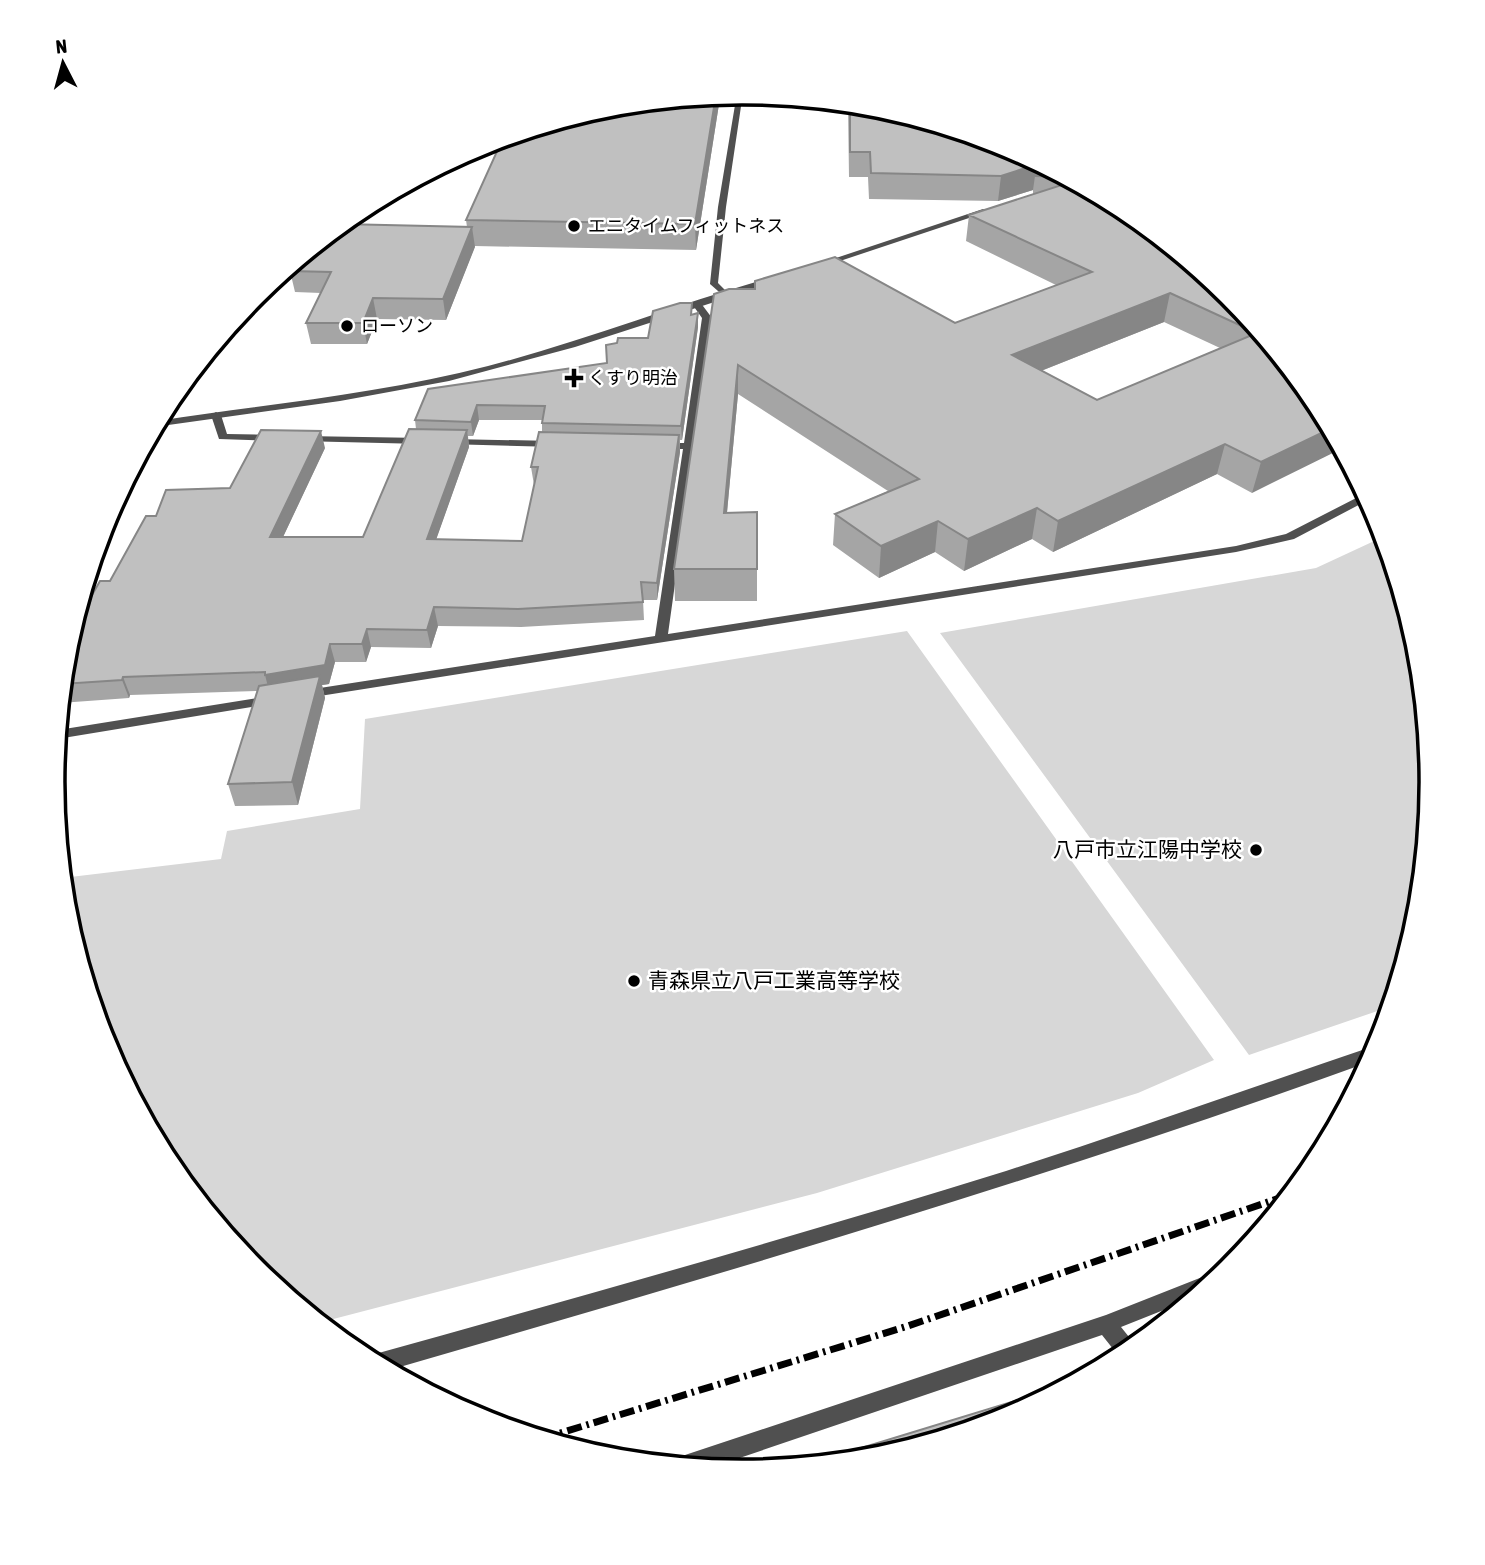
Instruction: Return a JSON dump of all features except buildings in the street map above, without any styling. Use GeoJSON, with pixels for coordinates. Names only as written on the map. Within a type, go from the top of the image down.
{"type":"FeatureCollection","features":[{"type":"Feature","properties":{"kind":"street"},"geometry":{"type":"LineString","coordinates":[[726,295],[714,284],[722,207],[738,105]]}},
{"type":"Feature","properties":{"kind":"street"},"geometry":{"type":"LineString","coordinates":[[817,266],[998,207]]}},
{"type":"Feature","properties":{"kind":"street"},"geometry":{"type":"LineString","coordinates":[[169,422],[448,378],[587,341],[778,278]]}},
{"type":"Feature","properties":{"kind":"street"},"geometry":{"type":"LineString","coordinates":[[661,637],[707,318],[697,304]]}},
{"type":"Feature","properties":{"kind":"street"},"geometry":{"type":"LineString","coordinates":[[216,415],[223,437],[429,441]]}},
{"type":"Feature","properties":{"kind":"street"},"geometry":{"type":"LineString","coordinates":[[443,442],[567,444]]}},
{"type":"Feature","properties":{"kind":"street"},"geometry":{"type":"LineString","coordinates":[[649,446],[690,446]]}},
{"type":"Feature","properties":{"kind":"street"},"geometry":{"type":"LineString","coordinates":[[291,697],[1236,548],[1290,537],[1359,501]]}},
{"type":"Feature","properties":{"kind":"street"},"geometry":{"type":"LineString","coordinates":[[67,732],[277,699]]}},
{"type":"Feature","properties":{"kind":"street"},"geometry":{"type":"LineString","coordinates":[[389,1360],[678,1278],[1018,1175],[1276,1090],[1361,1058]]}},
{"type":"Feature","properties":{"kind":"street"},"geometry":{"type":"LineString","coordinates":[[703,1459],[1106,1324],[1190,1291]]}},
{"type":"Feature","properties":{"kind":"street"},"geometry":{"type":"LineString","coordinates":[[1106,1324],[1122,1344]]}},
{"type":"Feature","properties":{"kind":"shaded area","name":"八戸市立江陽中学校"},"geometry":{"type":"Polygon","coordinates":[[[1375,541],[1384,565],[1407,650],[1419,738],[1419,827],[1414,871],[1397,958],[1380,1010],[1249,1055],[940,633],[1316,568],[1375,541]]]}},
{"type":"Feature","properties":{"kind":"shaded area","name":"青森県立八戸工業高等学校"},"geometry":{"type":"Polygon","coordinates":[[[907,631],[1214,1060],[1138,1093],[817,1193],[330,1320],[263,1262],[233,1229],[179,1159],[156,1121],[116,1042],[101,1000],[88,958],[72,877],[221,859],[227,831],[360,809],[365,719],[907,631]]]}},
{"type":"Feature","properties":{"kind":"railway"},"geometry":{"type":"LineString","coordinates":[[557,1434],[908,1326],[1277,1199]]}},
{"type":"Feature","properties":{"kind":"place","name":"エニタイムフィットネス"},"geometry":{"type":"Point","coordinates":[574,226]}},
{"type":"Feature","properties":{"kind":"place","name":"ローソン"},"geometry":{"type":"Point","coordinates":[347,326]}},
{"type":"Feature","properties":{"kind":"place","name":"くすり明治"},"geometry":{"type":"Point","coordinates":[574,378]}},
{"type":"Feature","properties":{"kind":"place","name":"八戸市立江陽中学校"},"geometry":{"type":"Point","coordinates":[1256,850]}},
{"type":"Feature","properties":{"kind":"place","name":"青森県立八戸工業高等学校"},"geometry":{"type":"Point","coordinates":[634,981]}}]}
